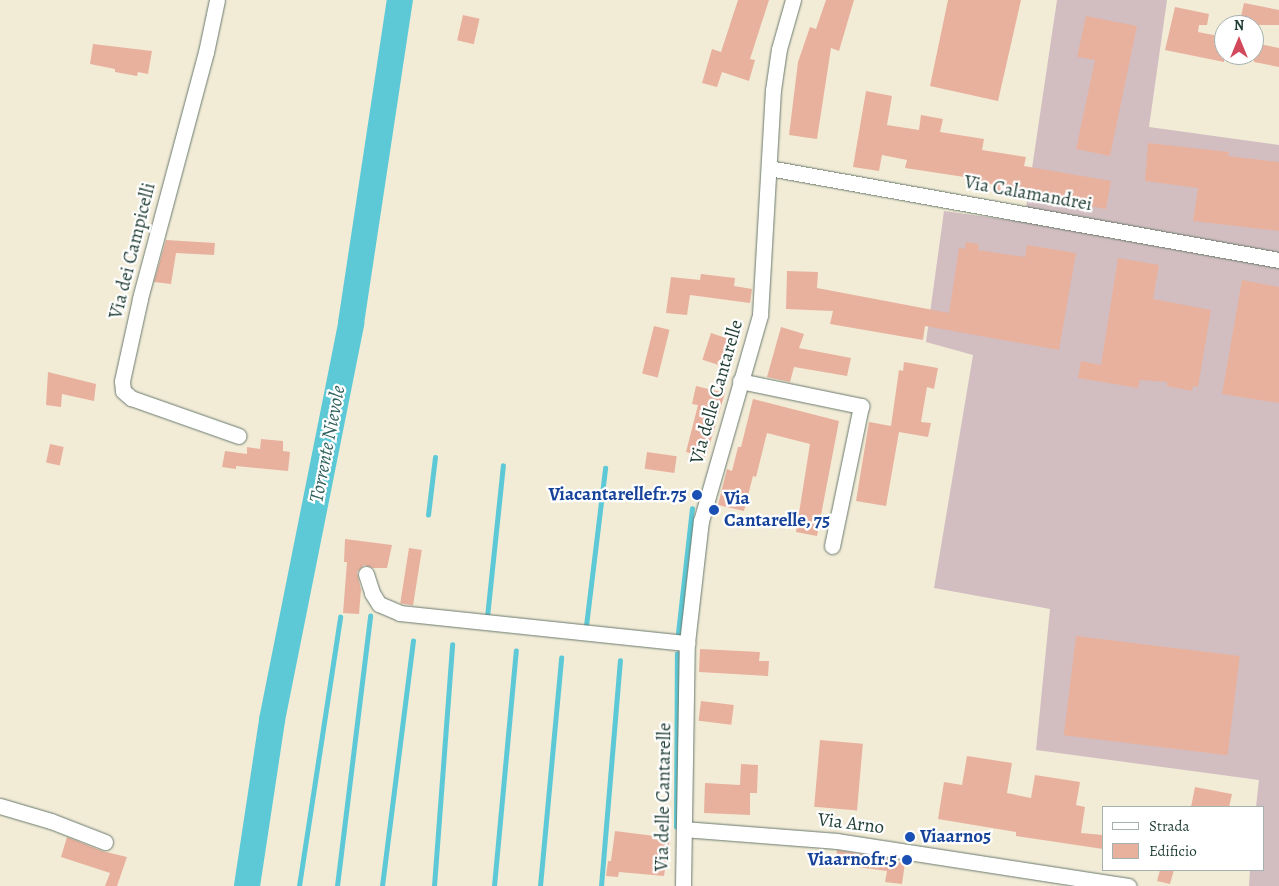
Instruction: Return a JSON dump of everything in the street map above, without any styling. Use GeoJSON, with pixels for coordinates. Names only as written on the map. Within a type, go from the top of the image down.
{"type":"FeatureCollection","features":[{"type":"Feature","properties":{"kind":"street","name":"Via dei Campicelli"},"geometry":{"type":"LineString","coordinates":[[217,0],[206,52],[140,299],[122,381],[123,391],[131,398],[239,436]]}},
{"type":"Feature","properties":{"kind":"street","name":"Via delle Cantarelle"},"geometry":{"type":"LineString","coordinates":[[683,886],[687,643],[701,521],[760,315],[775,74],[779,49],[794,0]]}},
{"type":"Feature","properties":{"kind":"street","name":"Via Calamandrei"},"geometry":{"type":"LineString","coordinates":[[770,168],[1279,260]]}},
{"type":"Feature","properties":{"kind":"street"},"geometry":{"type":"LineString","coordinates":[[740,381],[861,406],[832,546]]}},
{"type":"Feature","properties":{"kind":"street"},"geometry":{"type":"LineString","coordinates":[[366,574],[372,593],[379,604],[400,613],[687,643]]}},
{"type":"Feature","properties":{"kind":"street"},"geometry":{"type":"LineString","coordinates":[[0,806],[51,821],[105,842]]}},
{"type":"Feature","properties":{"kind":"street","name":"Via Arno"},"geometry":{"type":"LineString","coordinates":[[684,829],[837,841],[1130,886]]}},
{"type":"Feature","properties":{"kind":"shaded area"},"geometry":{"type":"Polygon","coordinates":[[[1057,0],[1167,0],[1149,127],[1279,145],[1279,886],[1249,886],[1250,871],[1264,871],[1264,806],[1256,806],[1259,780],[1036,750],[1050,609],[934,588],[973,355],[926,342],[944,211],[1024,222],[1057,0]]]}},
{"type":"Feature","properties":{"kind":"building"},"geometry":{"type":"Polygon","coordinates":[[[738,0],[769,0],[750,59],[755,60],[749,81],[722,72],[717,87],[702,83],[712,49],[721,52],[738,0]]]}},
{"type":"Feature","properties":{"kind":"building"},"geometry":{"type":"Polygon","coordinates":[[[826,0],[854,0],[839,51],[831,48],[817,139],[789,135],[798,62],[810,27],[816,29],[826,0]]]}},
{"type":"Feature","properties":{"kind":"building"},"geometry":{"type":"Polygon","coordinates":[[[948,0],[1021,0],[998,101],[930,86],[948,0]]]}},
{"type":"Feature","properties":{"kind":"building"},"geometry":{"type":"Polygon","coordinates":[[[1244,3],[1279,10],[1279,25],[1264,25],[1264,15],[1241,15],[1244,3]]]}},
{"type":"Feature","properties":{"kind":"building"},"geometry":{"type":"Polygon","coordinates":[[[1175,7],[1209,14],[1207,25],[1199,25],[1198,32],[1214,35],[1214,60],[1165,50],[1175,7]]]}},
{"type":"Feature","properties":{"kind":"building"},"geometry":{"type":"Polygon","coordinates":[[[463,15],[480,19],[474,44],[457,40],[463,15]]]}},
{"type":"Feature","properties":{"kind":"building"},"geometry":{"type":"Polygon","coordinates":[[[1086,16],[1137,26],[1110,156],[1076,149],[1095,60],[1077,57],[1086,16]]]}},
{"type":"Feature","properties":{"kind":"building"},"geometry":{"type":"Polygon","coordinates":[[[93,44],[152,51],[148,74],[138,72],[137,76],[115,72],[115,69],[90,64],[93,44]]]}},
{"type":"Feature","properties":{"kind":"building"},"geometry":{"type":"Polygon","coordinates":[[[1264,45],[1279,48],[1279,67],[1264,64],[1264,45]]]}},
{"type":"Feature","properties":{"kind":"building"},"geometry":{"type":"Polygon","coordinates":[[[866,91],[892,96],[887,125],[919,130],[921,115],[943,119],[940,132],[984,139],[982,150],[1026,157],[1024,166],[1111,181],[1106,209],[1020,194],[1020,197],[995,193],[996,185],[971,181],[971,178],[905,168],[907,160],[882,155],[879,171],[853,167],[866,91]]]}},
{"type":"Feature","properties":{"kind":"building"},"geometry":{"type":"Polygon","coordinates":[[[1148,143],[1229,152],[1228,156],[1279,162],[1279,231],[1193,221],[1198,188],[1145,181],[1148,143]]]}},
{"type":"Feature","properties":{"kind":"building"},"geometry":{"type":"Polygon","coordinates":[[[166,240],[215,243],[214,255],[176,253],[171,284],[154,282],[166,240]]]}},
{"type":"Feature","properties":{"kind":"building"},"geometry":{"type":"Polygon","coordinates":[[[966,242],[979,244],[978,250],[1025,257],[1027,245],[1076,253],[1059,350],[925,326],[923,340],[830,324],[833,311],[786,309],[787,271],[818,272],[817,288],[949,313],[959,248],[965,249],[966,242]]]}},
{"type":"Feature","properties":{"kind":"building"},"geometry":{"type":"Polygon","coordinates":[[[1118,258],[1159,265],[1153,299],[1211,310],[1198,387],[1193,386],[1192,391],[1167,386],[1167,382],[1140,380],[1138,388],[1078,378],[1081,361],[1101,365],[1118,258]]]}},
{"type":"Feature","properties":{"kind":"building"},"geometry":{"type":"Polygon","coordinates":[[[701,274],[735,278],[734,286],[752,289],[750,303],[690,295],[687,315],[666,313],[671,277],[700,280],[701,274]]]}},
{"type":"Feature","properties":{"kind":"building"},"geometry":{"type":"Polygon","coordinates":[[[1242,280],[1279,287],[1279,403],[1222,394],[1242,280]]]}},
{"type":"Feature","properties":{"kind":"building"},"geometry":{"type":"Polygon","coordinates":[[[654,326],[670,330],[658,377],[642,374],[654,326]]]}},
{"type":"Feature","properties":{"kind":"building"},"geometry":{"type":"Polygon","coordinates":[[[781,327],[804,334],[799,348],[851,358],[847,376],[794,367],[790,382],[767,377],[781,327]]]}},
{"type":"Feature","properties":{"kind":"building"},"geometry":{"type":"Polygon","coordinates":[[[711,333],[736,341],[727,368],[702,360],[711,333]]]}},
{"type":"Feature","properties":{"kind":"building"},"geometry":{"type":"Polygon","coordinates":[[[904,362],[938,368],[934,389],[927,387],[921,422],[931,423],[928,437],[899,432],[886,506],[856,501],[869,422],[891,426],[899,370],[903,371],[904,362]]]}},
{"type":"Feature","properties":{"kind":"building"},"geometry":{"type":"Polygon","coordinates":[[[48,372],[96,384],[94,401],[62,394],[61,407],[46,405],[48,372]]]}},
{"type":"Feature","properties":{"kind":"building"},"geometry":{"type":"Polygon","coordinates":[[[696,386],[725,393],[706,457],[686,452],[698,405],[692,404],[696,386]]]}},
{"type":"Feature","properties":{"kind":"building"},"geometry":{"type":"Polygon","coordinates":[[[753,399],[839,421],[817,536],[796,532],[810,444],[767,433],[756,477],[753,476],[744,511],[718,505],[727,469],[732,471],[738,447],[741,447],[753,399]]]}},
{"type":"Feature","properties":{"kind":"building"},"geometry":{"type":"Polygon","coordinates":[[[261,439],[283,441],[283,451],[290,452],[288,471],[236,466],[236,469],[222,467],[225,451],[247,454],[247,447],[260,449],[261,439]]]}},
{"type":"Feature","properties":{"kind":"building"},"geometry":{"type":"Polygon","coordinates":[[[50,444],[64,447],[60,465],[46,463],[50,444]]]}},
{"type":"Feature","properties":{"kind":"building"},"geometry":{"type":"Polygon","coordinates":[[[647,452],[677,456],[674,473],[645,469],[647,452]]]}},
{"type":"Feature","properties":{"kind":"building"},"geometry":{"type":"Polygon","coordinates":[[[345,539],[392,545],[387,568],[373,568],[364,565],[357,572],[361,590],[359,614],[343,613],[347,562],[344,562],[345,539]]]}},
{"type":"Feature","properties":{"kind":"building"},"geometry":{"type":"Polygon","coordinates":[[[409,548],[422,550],[413,605],[400,603],[409,548]]]}},
{"type":"Feature","properties":{"kind":"building"},"geometry":{"type":"Polygon","coordinates":[[[1076,636],[1240,656],[1228,755],[1064,735],[1076,636]]]}},
{"type":"Feature","properties":{"kind":"building"},"geometry":{"type":"Polygon","coordinates":[[[700,649],[760,652],[759,661],[769,661],[768,676],[699,672],[700,649]]]}},
{"type":"Feature","properties":{"kind":"building"},"geometry":{"type":"Polygon","coordinates":[[[701,701],[734,705],[731,725],[699,721],[701,701]]]}},
{"type":"Feature","properties":{"kind":"building"},"geometry":{"type":"Polygon","coordinates":[[[820,740],[863,744],[857,810],[814,807],[820,740]]]}},
{"type":"Feature","properties":{"kind":"building"},"geometry":{"type":"Polygon","coordinates":[[[967,756],[1012,763],[1007,793],[1031,798],[1035,775],[1080,782],[1076,805],[1085,807],[1081,833],[1102,835],[1102,849],[1016,836],[1016,832],[938,819],[944,782],[962,785],[967,756]]]}},
{"type":"Feature","properties":{"kind":"building"},"geometry":{"type":"Polygon","coordinates":[[[741,764],[758,765],[757,793],[750,793],[750,815],[704,813],[705,783],[740,785],[741,764]]]}},
{"type":"Feature","properties":{"kind":"building"},"geometry":{"type":"Polygon","coordinates":[[[1195,787],[1232,794],[1229,806],[1191,806],[1195,787]]]}},
{"type":"Feature","properties":{"kind":"building"},"geometry":{"type":"Polygon","coordinates":[[[615,831],[670,838],[664,876],[619,872],[618,877],[606,876],[608,861],[611,861],[615,831]]]}},
{"type":"Feature","properties":{"kind":"building"},"geometry":{"type":"Polygon","coordinates":[[[67,837],[102,851],[127,857],[117,886],[105,886],[110,873],[61,857],[67,837]]]}},
{"type":"Feature","properties":{"kind":"building"},"geometry":{"type":"Polygon","coordinates":[[[837,850],[905,863],[902,884],[885,882],[887,871],[835,864],[837,850]]]}},
{"type":"Feature","properties":{"kind":"building"},"geometry":{"type":"Polygon","coordinates":[[[1160,871],[1174,871],[1170,884],[1157,881],[1160,871]]]}},
{"type":"Feature","properties":{"kind":"waterway","name":"Torrente Nievole"},"geometry":{"type":"LineString","coordinates":[[247,886],[272,720],[351,323],[400,0]]}},
{"type":"Feature","properties":{"kind":"waterway"},"geometry":{"type":"LineString","coordinates":[[428,515],[435,457]]}},
{"type":"Feature","properties":{"kind":"waterway"},"geometry":{"type":"LineString","coordinates":[[487,617],[503,466]]}},
{"type":"Feature","properties":{"kind":"waterway"},"geometry":{"type":"LineString","coordinates":[[586,626],[605,468]]}},
{"type":"Feature","properties":{"kind":"waterway"},"geometry":{"type":"LineString","coordinates":[[678,633],[692,509]]}},
{"type":"Feature","properties":{"kind":"waterway"},"geometry":{"type":"LineString","coordinates":[[337,886],[370,616]]}},
{"type":"Feature","properties":{"kind":"waterway"},"geometry":{"type":"LineString","coordinates":[[299,886],[340,617]]}},
{"type":"Feature","properties":{"kind":"waterway"},"geometry":{"type":"LineString","coordinates":[[382,886],[413,641]]}},
{"type":"Feature","properties":{"kind":"waterway"},"geometry":{"type":"LineString","coordinates":[[434,886],[452,645]]}},
{"type":"Feature","properties":{"kind":"waterway"},"geometry":{"type":"LineString","coordinates":[[494,886],[516,651]]}},
{"type":"Feature","properties":{"kind":"waterway"},"geometry":{"type":"LineString","coordinates":[[676,827],[677,654]]}},
{"type":"Feature","properties":{"kind":"waterway"},"geometry":{"type":"LineString","coordinates":[[540,886],[561,658]]}},
{"type":"Feature","properties":{"kind":"waterway"},"geometry":{"type":"LineString","coordinates":[[601,886],[620,661]]}},
{"type":"Feature","properties":{"kind":"place","name":"Viacantarellefr.75"},"geometry":{"type":"Point","coordinates":[697,495]}},
{"type":"Feature","properties":{"kind":"place","name":"Via Cantarelle, 75"},"geometry":{"type":"Point","coordinates":[714,510]}},
{"type":"Feature","properties":{"kind":"place","name":"Viaarno5"},"geometry":{"type":"Point","coordinates":[910,837]}},
{"type":"Feature","properties":{"kind":"place","name":"Viaarnofr.5"},"geometry":{"type":"Point","coordinates":[907,860]}}]}
